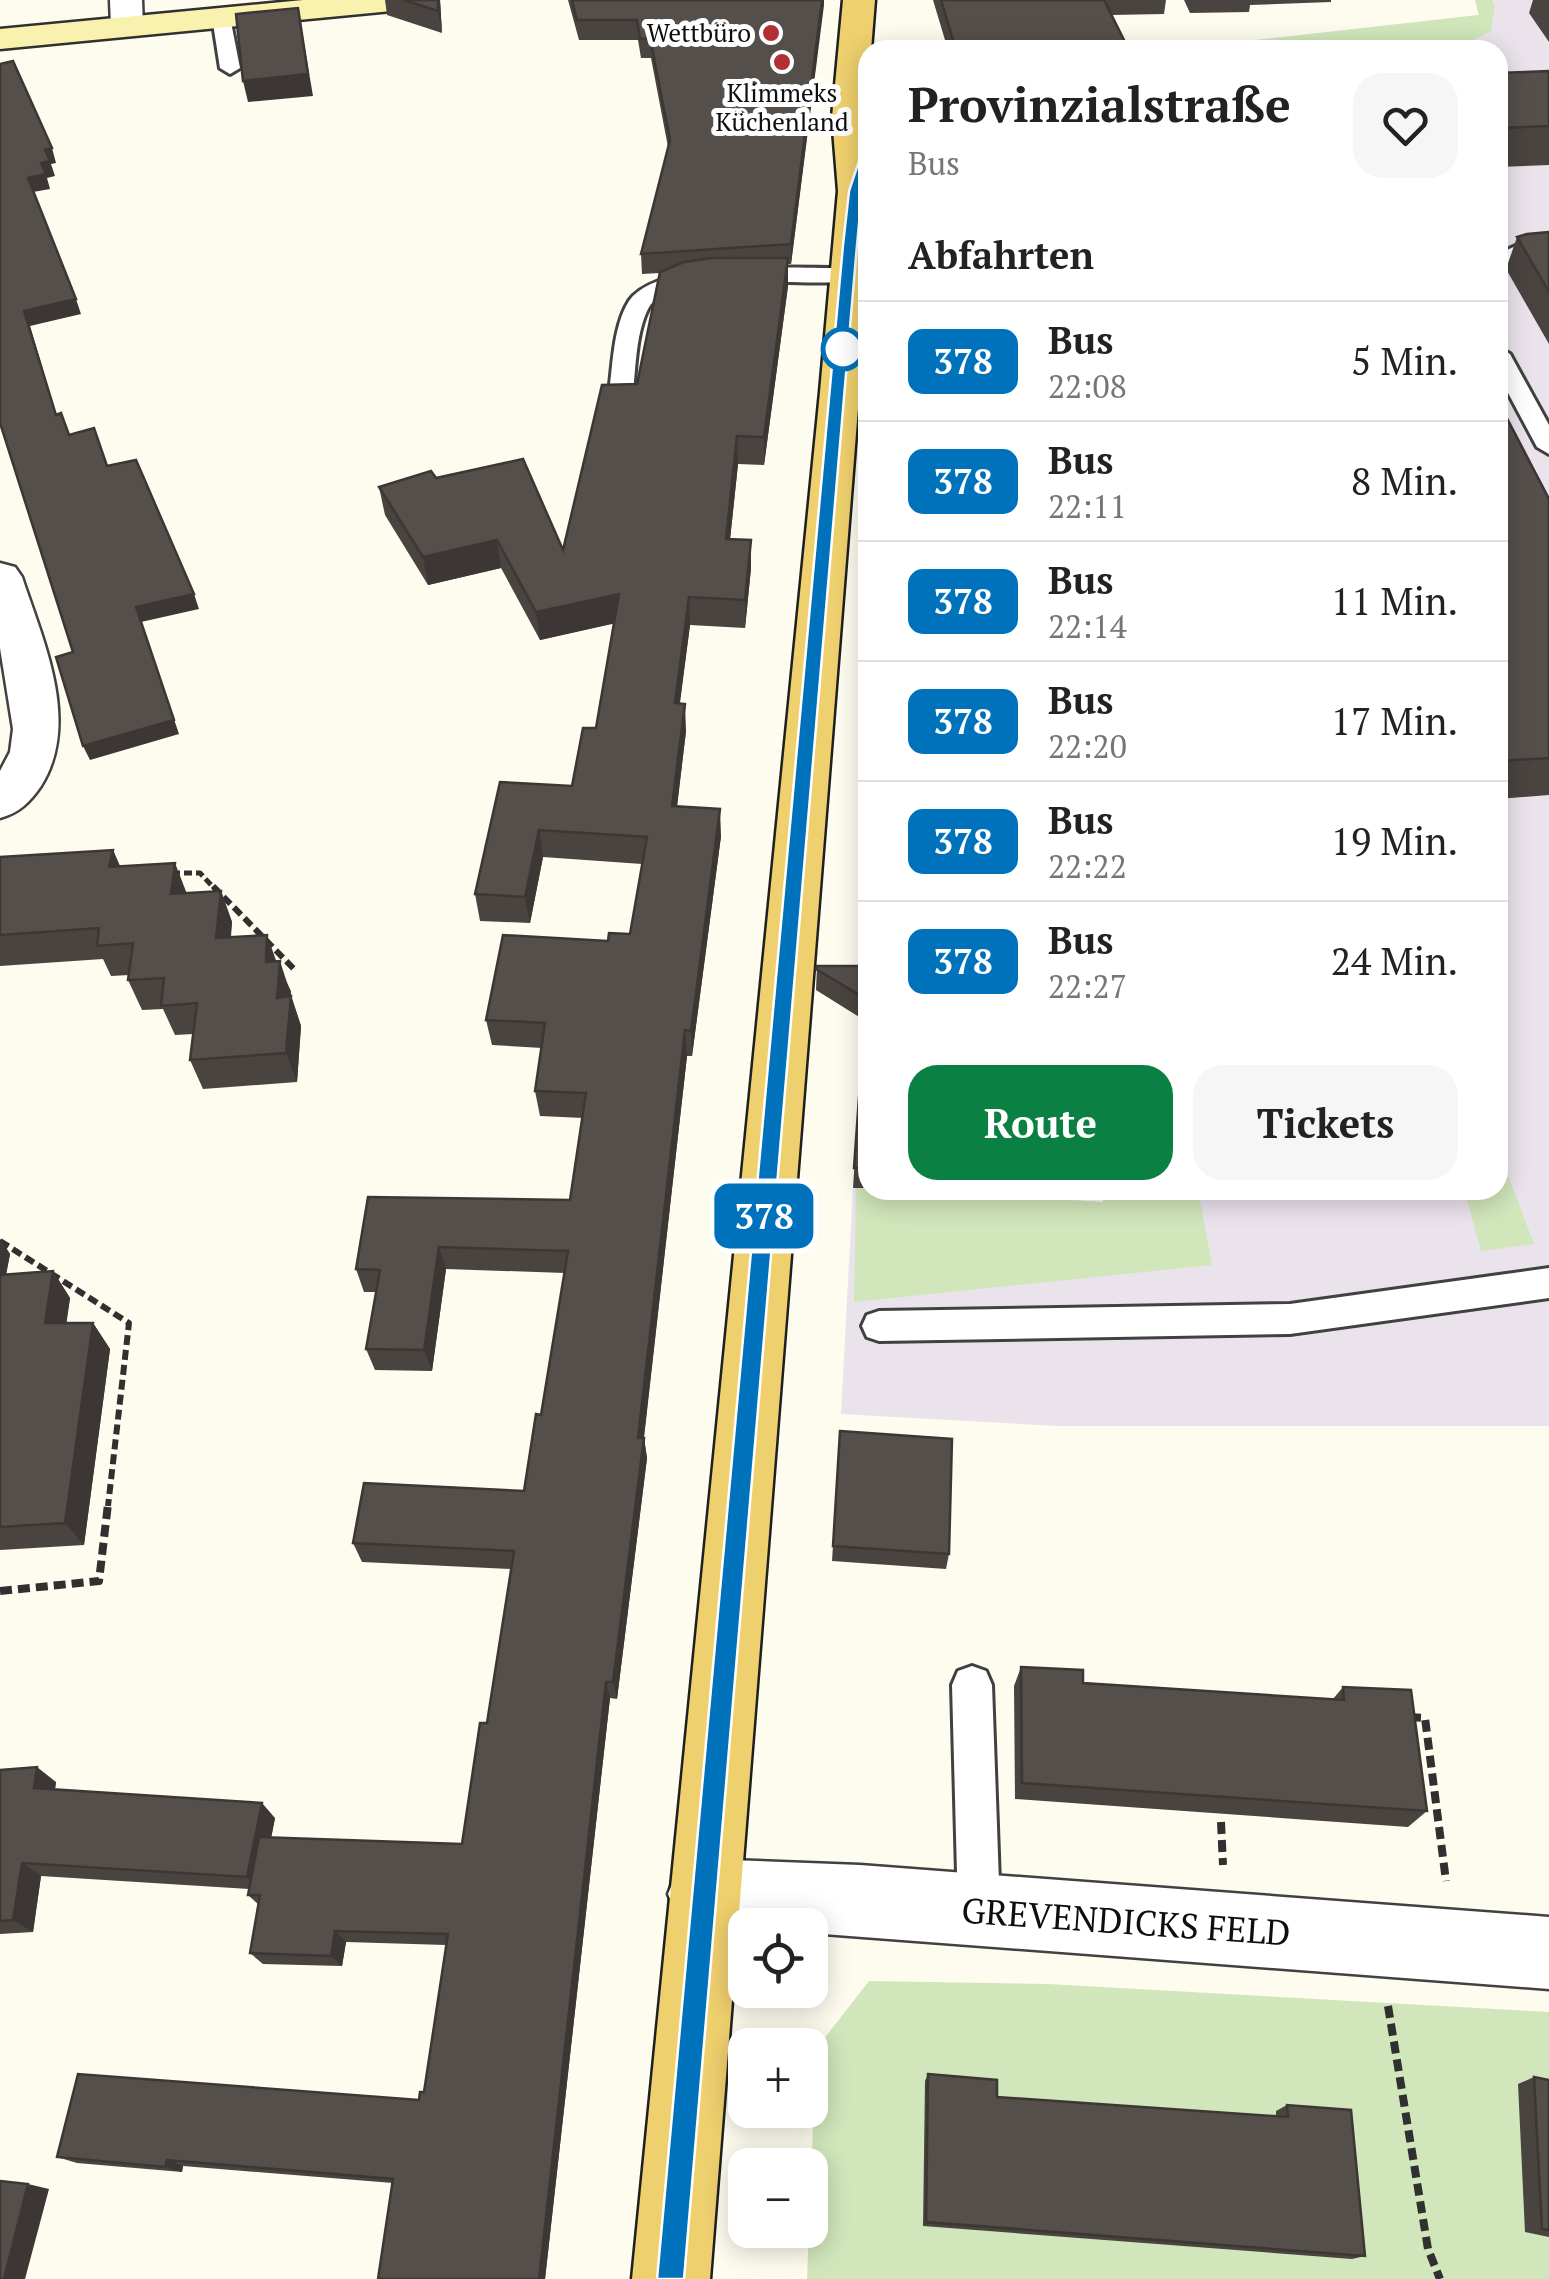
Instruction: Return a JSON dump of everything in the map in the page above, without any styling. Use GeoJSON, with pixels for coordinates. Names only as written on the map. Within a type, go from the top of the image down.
{"type":"FeatureCollection","features":[{"type":"Feature","properties":{"kind":"main road"},"geometry":{"type":"LineString","coordinates":[[0,39],[126,13],[221,17],[402,0]]}},
{"type":"Feature","properties":{"kind":"main road"},"geometry":{"type":"LineString","coordinates":[[858,154],[850,117],[859,0]]}},
{"type":"Feature","properties":{"kind":"main road"},"geometry":{"type":"LineString","coordinates":[[670,2279],[848,276],[858,202]]}},
{"type":"Feature","properties":{"kind":"street"},"geometry":{"type":"LineString","coordinates":[[0,577],[28,668],[36,737],[27,770],[0,802]]}},
{"type":"Feature","properties":{"kind":"street","name":"GREVENDICKS FELD"},"geometry":{"type":"LineString","coordinates":[[704,1894],[860,1900],[1549,1954]]}},
{"type":"Feature","properties":{"kind":"lane"},"geometry":{"type":"LineString","coordinates":[[221,17],[230,68]]}},
{"type":"Feature","properties":{"kind":"lane"},"geometry":{"type":"LineString","coordinates":[[1508,257],[1549,248]]}},
{"type":"Feature","properties":{"kind":"lane"},"geometry":{"type":"LineString","coordinates":[[620,400],[639,302],[652,289],[682,281],[848,276]]}},
{"type":"Feature","properties":{"kind":"lane"},"geometry":{"type":"LineString","coordinates":[[1508,372],[1549,447]]}},
{"type":"Feature","properties":{"kind":"lane"},"geometry":{"type":"LineString","coordinates":[[879,1326],[1290,1319],[1549,1283]]}},
{"type":"Feature","properties":{"kind":"lane"},"geometry":{"type":"LineString","coordinates":[[972,1685],[980,1911]]}},
{"type":"Feature","properties":{"kind":"path"},"geometry":{"type":"LineString","coordinates":[[160,873],[200,873],[295,970]]}},
{"type":"Feature","properties":{"kind":"path"},"geometry":{"type":"LineString","coordinates":[[0,1241],[128,1322],[99,1581],[0,1590]]}},
{"type":"Feature","properties":{"kind":"path"},"geometry":{"type":"LineString","coordinates":[[1410,1717],[1425,1718],[1455,1946]]}},
{"type":"Feature","properties":{"kind":"path"},"geometry":{"type":"LineString","coordinates":[[1221,1822],[1222,1849]]}},
{"type":"Feature","properties":{"kind":"path"},"geometry":{"type":"LineString","coordinates":[[1378,1941],[1428,2249],[1440,2279]]}},
{"type":"Feature","properties":{"kind":"shaded area"},"geometry":{"type":"Polygon","coordinates":[[[1475,0],[1549,0],[1549,1426],[1059,1426],[841,1414],[853,1188],[858,1188],[858,1200],[1508,1200],[1508,40],[1257,40],[1479,15],[1475,0]]]}},
{"type":"Feature","properties":{"kind":"green space"},"geometry":{"type":"Polygon","coordinates":[[[1475,0],[1492,0],[1495,6],[1491,31],[1473,40],[1256,40],[1479,15],[1475,0]]]}},
{"type":"Feature","properties":{"kind":"green space"},"geometry":{"type":"Polygon","coordinates":[[[1508,1175],[1534,1244],[1481,1251],[1467,1200],[1508,1200],[1508,1175]]]}},
{"type":"Feature","properties":{"kind":"green space"},"geometry":{"type":"Polygon","coordinates":[[[856,1188],[858,1200],[1200,1200],[1212,1265],[854,1302],[856,1188]]]}},
{"type":"Feature","properties":{"kind":"green space"},"geometry":{"type":"Polygon","coordinates":[[[869,1981],[1048,1984],[1549,2012],[1549,2279],[807,2279],[808,2248],[828,2248],[828,2148],[812,2148],[813,2128],[828,2128],[828,2034],[869,1981]]]}},
{"type":"Feature","properties":{"kind":"building"},"geometry":{"type":"Polygon","coordinates":[[[404,0],[438,0],[438,11],[404,0]]]}},
{"type":"Feature","properties":{"kind":"building"},"geometry":{"type":"Polygon","coordinates":[[[572,0],[822,0],[791,244],[641,254],[670,140],[650,38],[640,39],[637,20],[577,20],[572,0]]]}},
{"type":"Feature","properties":{"kind":"building"},"geometry":{"type":"Polygon","coordinates":[[[941,0],[1104,0],[1124,40],[953,40],[941,0]]]}},
{"type":"Feature","properties":{"kind":"building"},"geometry":{"type":"Polygon","coordinates":[[[298,8],[308,74],[243,81],[236,14],[298,8]]]}},
{"type":"Feature","properties":{"kind":"building"},"geometry":{"type":"Polygon","coordinates":[[[13,61],[52,148],[45,150],[50,161],[41,163],[46,174],[28,178],[76,299],[24,311],[56,415],[61,413],[69,435],[94,428],[107,466],[136,460],[194,594],[136,607],[174,720],[83,746],[56,657],[73,652],[0,423],[0,64],[13,61]]]}},
{"type":"Feature","properties":{"kind":"building"},"geometry":{"type":"Polygon","coordinates":[[[1549,71],[1549,126],[1508,128],[1508,73],[1549,71]]]}},
{"type":"Feature","properties":{"kind":"building"},"geometry":{"type":"Polygon","coordinates":[[[1549,232],[1549,292],[1517,237],[1549,232]]]}},
{"type":"Feature","properties":{"kind":"building"},"geometry":{"type":"Polygon","coordinates":[[[788,258],[764,437],[737,436],[726,539],[751,540],[745,600],[689,597],[675,703],[685,704],[672,806],[720,809],[691,1031],[685,1030],[638,1438],[644,1438],[613,1682],[606,1682],[539,2279],[378,2279],[393,2179],[167,2160],[165,2167],[57,2157],[78,2074],[419,2100],[420,2092],[424,2092],[448,1934],[335,1931],[331,1956],[250,1953],[260,1895],[248,1895],[259,1837],[462,1844],[480,1723],[487,1723],[514,1551],[353,1543],[364,1483],[524,1491],[536,1414],[541,1415],[568,1251],[439,1247],[424,1350],[366,1349],[380,1270],[356,1269],[368,1197],[570,1200],[586,1093],[535,1091],[545,1023],[486,1020],[503,935],[608,941],[609,933],[630,934],[647,837],[539,830],[525,897],[475,894],[500,782],[572,786],[583,728],[596,728],[619,594],[536,612],[497,540],[423,557],[379,487],[431,471],[436,478],[523,459],[563,550],[602,385],[637,384],[660,272],[684,262],[788,258]]]}},
{"type":"Feature","properties":{"kind":"building"},"geometry":{"type":"Polygon","coordinates":[[[1508,420],[1549,499],[1549,758],[1508,760],[1508,420]]]}},
{"type":"Feature","properties":{"kind":"building"},"geometry":{"type":"Polygon","coordinates":[[[113,850],[109,867],[175,863],[171,894],[221,891],[216,938],[267,935],[266,962],[280,961],[277,998],[291,996],[286,1053],[190,1060],[197,1003],[161,1006],[164,978],[128,980],[133,943],[97,946],[99,928],[0,935],[0,857],[113,850]]]}},
{"type":"Feature","properties":{"kind":"building"},"geometry":{"type":"Polygon","coordinates":[[[858,966],[858,994],[816,969],[858,966]]]}},
{"type":"Feature","properties":{"kind":"building"},"geometry":{"type":"Polygon","coordinates":[[[858,1112],[858,1168],[854,1168],[858,1112]]]}},
{"type":"Feature","properties":{"kind":"building"},"geometry":{"type":"Polygon","coordinates":[[[53,1271],[45,1323],[93,1323],[65,1523],[0,1527],[0,1275],[53,1271]]]}},
{"type":"Feature","properties":{"kind":"building"},"geometry":{"type":"Polygon","coordinates":[[[840,1431],[952,1439],[949,1554],[833,1546],[840,1431]]]}},
{"type":"Feature","properties":{"kind":"building"},"geometry":{"type":"Polygon","coordinates":[[[1021,1667],[1083,1670],[1083,1683],[1344,1700],[1343,1687],[1411,1690],[1427,1811],[1022,1783],[1021,1667]]]}},
{"type":"Feature","properties":{"kind":"building"},"geometry":{"type":"Polygon","coordinates":[[[37,1767],[34,1788],[262,1803],[247,1877],[22,1863],[13,1920],[0,1921],[0,1770],[37,1767]]]}},
{"type":"Feature","properties":{"kind":"building"},"geometry":{"type":"Polygon","coordinates":[[[928,2074],[997,2080],[997,2097],[1288,2117],[1287,2105],[1351,2110],[1365,2256],[926,2222],[928,2074]]]}},
{"type":"Feature","properties":{"kind":"building"},"geometry":{"type":"Polygon","coordinates":[[[1534,2077],[1549,2080],[1549,2230],[1542,2229],[1534,2077]]]}},
{"type":"Feature","properties":{"kind":"building"},"geometry":{"type":"Polygon","coordinates":[[[0,2181],[28,2184],[4,2279],[0,2279],[0,2181]]]}},
{"type":"Feature","properties":{"kind":"bus line","name":"378"},"geometry":{"type":"LineString","coordinates":[[671,2279],[858,185]]}},
{"type":"Feature","properties":{"kind":"place","name":"Wettbüro"},"geometry":{"type":"Point","coordinates":[771,33]}},
{"type":"Feature","properties":{"kind":"place","name":"Klimmeks Küchenland"},"geometry":{"type":"Point","coordinates":[782,62]}}]}
